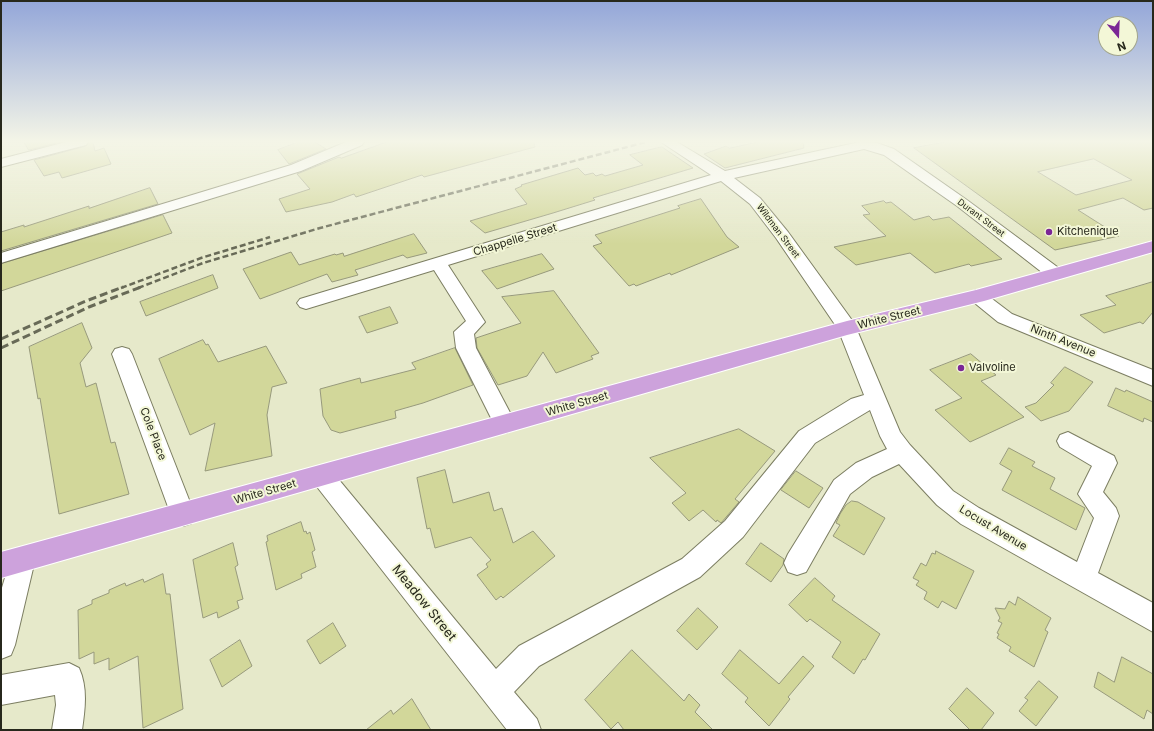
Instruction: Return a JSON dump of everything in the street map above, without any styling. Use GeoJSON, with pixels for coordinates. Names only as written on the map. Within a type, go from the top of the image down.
{"type":"FeatureCollection","features":[{"type":"Feature","properties":{"kind":"main road","name":"White Street"},"geometry":{"type":"LineString","coordinates":[[12,562],[847,328],[977,296],[1153,246]]}},
{"type":"Feature","properties":{"kind":"street"},"geometry":{"type":"LineString","coordinates":[[1,258],[270,176]]}},
{"type":"Feature","properties":{"kind":"street","name":"Chappelle Street"},"geometry":{"type":"LineString","coordinates":[[306,303],[723,176]]}},
{"type":"Feature","properties":{"kind":"street","name":"Wildman Street"},"geometry":{"type":"LineString","coordinates":[[723,176],[755,201],[782,235],[847,328]]}},
{"type":"Feature","properties":{"kind":"street","name":"Durant Street"},"geometry":{"type":"LineString","coordinates":[[924,176],[962,203],[1054,273]]}},
{"type":"Feature","properties":{"kind":"street"},"geometry":{"type":"LineString","coordinates":[[438,263],[476,322],[464,332],[466,348],[505,424]]}},
{"type":"Feature","properties":{"kind":"street","name":"Ninth Avenue"},"geometry":{"type":"LineString","coordinates":[[977,296],[1005,318],[1153,378]]}},
{"type":"Feature","properties":{"kind":"street","name":"Locust Avenue"},"geometry":{"type":"LineString","coordinates":[[847,328],[875,400],[891,436],[902,452],[945,498],[970,516],[1153,618]]}},
{"type":"Feature","properties":{"kind":"street","name":"Cole Place"},"geometry":{"type":"LineString","coordinates":[[122,354],[183,515]]}},
{"type":"Feature","properties":{"kind":"street"},"geometry":{"type":"LineString","coordinates":[[495,691],[529,656],[691,568],[734,529],[807,438],[858,406],[875,400]]}},
{"type":"Feature","properties":{"kind":"street"},"geometry":{"type":"LineString","coordinates":[[1068,441],[1106,463],[1090,494],[1107,516],[1083,579]]}},
{"type":"Feature","properties":{"kind":"street"},"geometry":{"type":"LineString","coordinates":[[797,563],[842,487],[864,470],[902,452]]}},
{"type":"Feature","properties":{"kind":"street","name":"Meadow Street"},"geometry":{"type":"LineString","coordinates":[[322,476],[526,730]]}},
{"type":"Feature","properties":{"kind":"street"},"geometry":{"type":"LineString","coordinates":[[1,645],[12,562]]}},
{"type":"Feature","properties":{"kind":"street"},"geometry":{"type":"LineString","coordinates":[[1,690],[69,678],[72,705],[67,730]]}},
{"type":"Feature","properties":{"kind":"building"},"geometry":{"type":"Polygon","coordinates":[[[299,176],[419,176],[356,197],[354,194],[332,202],[286,212],[279,199],[310,189],[299,176]]]}},
{"type":"Feature","properties":{"kind":"building"},"geometry":{"type":"Polygon","coordinates":[[[551,176],[666,176],[593,198],[595,200],[485,233],[470,221],[527,204],[515,189],[522,186],[521,185],[551,176]]]}},
{"type":"Feature","properties":{"kind":"building"},"geometry":{"type":"Polygon","coordinates":[[[953,176],[1045,176],[1076,195],[1132,180],[1125,176],[1153,176],[1153,208],[1144,210],[1123,198],[1078,210],[1119,236],[1055,250],[953,176]]]}},
{"type":"Feature","properties":{"kind":"building"},"geometry":{"type":"Polygon","coordinates":[[[150,188],[158,204],[1,251],[1,232],[24,225],[24,227],[89,206],[89,208],[150,188]]]}},
{"type":"Feature","properties":{"kind":"building"},"geometry":{"type":"Polygon","coordinates":[[[701,199],[727,237],[739,247],[671,275],[670,273],[636,286],[634,284],[629,286],[593,246],[602,243],[595,235],[680,208],[678,206],[701,199]]]}},
{"type":"Feature","properties":{"kind":"building"},"geometry":{"type":"Polygon","coordinates":[[[884,201],[886,203],[891,202],[914,220],[929,216],[933,220],[949,217],[1002,259],[971,266],[969,264],[935,273],[910,253],[856,265],[834,247],[886,236],[863,215],[870,214],[862,206],[884,201]]]}},
{"type":"Feature","properties":{"kind":"building"},"geometry":{"type":"Polygon","coordinates":[[[163,215],[172,233],[1,291],[1,264],[163,215]]]}},
{"type":"Feature","properties":{"kind":"building"},"geometry":{"type":"Polygon","coordinates":[[[414,234],[427,253],[407,258],[403,255],[355,270],[358,275],[332,282],[327,274],[260,299],[243,269],[291,252],[299,265],[335,254],[343,253],[344,256],[414,234]]]}},
{"type":"Feature","properties":{"kind":"building"},"geometry":{"type":"Polygon","coordinates":[[[542,254],[554,269],[497,289],[482,271],[542,254]]]}},
{"type":"Feature","properties":{"kind":"building"},"geometry":{"type":"Polygon","coordinates":[[[213,275],[218,288],[146,316],[140,302],[213,275]]]}},
{"type":"Feature","properties":{"kind":"building"},"geometry":{"type":"Polygon","coordinates":[[[1153,282],[1153,312],[1143,324],[1140,322],[1104,333],[1080,315],[1116,305],[1106,296],[1153,282]]]}},
{"type":"Feature","properties":{"kind":"building"},"geometry":{"type":"Polygon","coordinates":[[[554,291],[599,353],[591,356],[593,359],[556,373],[543,352],[527,376],[498,385],[477,348],[476,338],[521,323],[502,297],[554,291]]]}},
{"type":"Feature","properties":{"kind":"building"},"geometry":{"type":"Polygon","coordinates":[[[390,307],[398,323],[367,333],[359,317],[390,307]]]}},
{"type":"Feature","properties":{"kind":"building"},"geometry":{"type":"Polygon","coordinates":[[[82,323],[92,348],[80,363],[86,387],[96,383],[111,443],[115,442],[129,494],[59,514],[40,398],[38,399],[29,347],[82,323]]]}},
{"type":"Feature","properties":{"kind":"building"},"geometry":{"type":"Polygon","coordinates":[[[203,340],[206,345],[208,344],[218,362],[266,346],[287,383],[272,387],[267,415],[272,456],[205,471],[215,423],[190,435],[159,359],[203,340]]]}},
{"type":"Feature","properties":{"kind":"building"},"geometry":{"type":"Polygon","coordinates":[[[455,348],[473,385],[423,403],[395,411],[396,418],[340,433],[331,430],[323,416],[320,389],[360,378],[361,383],[416,369],[412,363],[455,348]]]}},
{"type":"Feature","properties":{"kind":"building"},"geometry":{"type":"Polygon","coordinates":[[[971,354],[996,375],[981,381],[1024,417],[970,442],[935,410],[962,398],[930,370],[971,354]]]}},
{"type":"Feature","properties":{"kind":"building"},"geometry":{"type":"Polygon","coordinates":[[[1065,367],[1093,382],[1069,411],[1041,421],[1025,407],[1036,403],[1054,385],[1051,383],[1065,367]]]}},
{"type":"Feature","properties":{"kind":"building"},"geometry":{"type":"Polygon","coordinates":[[[1116,388],[1125,392],[1126,390],[1153,402],[1153,422],[1144,418],[1143,422],[1108,406],[1116,388]]]}},
{"type":"Feature","properties":{"kind":"building"},"geometry":{"type":"Polygon","coordinates":[[[739,429],[775,451],[735,499],[739,502],[721,523],[717,520],[716,522],[703,510],[689,521],[672,503],[686,493],[650,458],[739,429]]]}},
{"type":"Feature","properties":{"kind":"building"},"geometry":{"type":"Polygon","coordinates":[[[1009,448],[1035,462],[1032,466],[1055,478],[1050,489],[1085,508],[1076,530],[1002,490],[1012,471],[1000,464],[1009,448]]]}},
{"type":"Feature","properties":{"kind":"building"},"geometry":{"type":"Polygon","coordinates":[[[445,470],[453,503],[489,492],[494,511],[502,508],[513,543],[533,531],[555,556],[503,598],[501,596],[496,600],[477,575],[488,567],[486,564],[491,560],[471,537],[435,548],[430,528],[427,529],[417,478],[445,470]]]}},
{"type":"Feature","properties":{"kind":"building"},"geometry":{"type":"Polygon","coordinates":[[[796,471],[823,488],[809,508],[781,490],[796,471]]]}},
{"type":"Feature","properties":{"kind":"building"},"geometry":{"type":"Polygon","coordinates":[[[852,501],[858,502],[885,518],[864,555],[833,536],[840,525],[836,523],[840,514],[846,505],[852,501]]]}},
{"type":"Feature","properties":{"kind":"building"},"geometry":{"type":"Polygon","coordinates":[[[301,522],[304,532],[306,531],[307,534],[310,532],[315,550],[312,552],[316,567],[301,574],[302,578],[276,590],[266,542],[268,541],[267,536],[301,522]]]}},
{"type":"Feature","properties":{"kind":"building"},"geometry":{"type":"Polygon","coordinates":[[[233,543],[238,565],[235,567],[243,599],[237,601],[239,608],[218,618],[217,612],[203,618],[193,560],[233,543]]]}},
{"type":"Feature","properties":{"kind":"building"},"geometry":{"type":"Polygon","coordinates":[[[761,543],[784,559],[783,565],[771,582],[746,564],[761,543]]]}},
{"type":"Feature","properties":{"kind":"building"},"geometry":{"type":"Polygon","coordinates":[[[936,551],[974,571],[956,609],[942,601],[938,608],[924,599],[927,592],[916,585],[919,581],[913,578],[921,563],[926,566],[932,553],[935,554],[936,551]]]}},
{"type":"Feature","properties":{"kind":"building"},"geometry":{"type":"Polygon","coordinates":[[[163,574],[166,594],[170,594],[183,709],[143,728],[138,656],[109,670],[109,658],[94,664],[94,652],[79,659],[78,610],[92,604],[92,600],[109,593],[109,590],[125,583],[126,586],[143,579],[144,582],[163,574]]]}},
{"type":"Feature","properties":{"kind":"building"},"geometry":{"type":"Polygon","coordinates":[[[815,578],[835,596],[832,600],[880,634],[865,660],[863,659],[854,674],[832,657],[841,642],[810,619],[807,622],[789,605],[815,578]]]}},
{"type":"Feature","properties":{"kind":"building"},"geometry":{"type":"Polygon","coordinates":[[[1018,597],[1051,618],[1045,630],[1048,632],[1034,667],[1009,651],[1011,647],[997,638],[999,634],[997,633],[1002,623],[998,621],[1000,618],[995,608],[1005,609],[1009,601],[1015,605],[1018,597]]]}},
{"type":"Feature","properties":{"kind":"building"},"geometry":{"type":"Polygon","coordinates":[[[698,608],[718,627],[697,650],[677,631],[698,608]]]}},
{"type":"Feature","properties":{"kind":"building"},"geometry":{"type":"Polygon","coordinates":[[[333,623],[346,646],[320,664],[307,641],[333,623]]]}},
{"type":"Feature","properties":{"kind":"building"},"geometry":{"type":"Polygon","coordinates":[[[240,640],[252,666],[222,687],[210,660],[240,640]]]}},
{"type":"Feature","properties":{"kind":"building"},"geometry":{"type":"Polygon","coordinates":[[[632,650],[684,701],[689,694],[700,705],[695,712],[713,730],[624,730],[618,722],[611,729],[585,700],[632,650]]]}},
{"type":"Feature","properties":{"kind":"building"},"geometry":{"type":"Polygon","coordinates":[[[740,650],[779,684],[803,656],[814,666],[788,697],[790,699],[769,726],[745,702],[748,698],[722,674],[740,650]]]}},
{"type":"Feature","properties":{"kind":"building"},"geometry":{"type":"Polygon","coordinates":[[[1122,657],[1153,674],[1153,714],[1147,710],[1144,719],[1094,687],[1098,672],[1114,682],[1122,657]]]}},
{"type":"Feature","properties":{"kind":"building"},"geometry":{"type":"Polygon","coordinates":[[[1039,681],[1058,697],[1036,726],[1019,711],[1028,700],[1025,698],[1039,681]]]}},
{"type":"Feature","properties":{"kind":"building"},"geometry":{"type":"Polygon","coordinates":[[[967,688],[994,713],[981,730],[970,730],[949,709],[967,688]]]}},
{"type":"Feature","properties":{"kind":"building"},"geometry":{"type":"Polygon","coordinates":[[[412,699],[431,730],[366,730],[391,710],[393,714],[412,699]]]}},
{"type":"Feature","properties":{"kind":"railway"},"geometry":{"type":"LineString","coordinates":[[138,288],[203,263],[320,228],[517,176]]}},
{"type":"Feature","properties":{"kind":"railway"},"geometry":{"type":"LineString","coordinates":[[121,288],[201,258],[270,237]]}},
{"type":"Feature","properties":{"kind":"railway"},"geometry":{"type":"LineString","coordinates":[[1,339],[86,301],[123,287]]}},
{"type":"Feature","properties":{"kind":"railway"},"geometry":{"type":"LineString","coordinates":[[1,348],[89,307],[141,287]]}},
{"type":"Feature","properties":{"kind":"place","name":"Kitchenique"},"geometry":{"type":"Point","coordinates":[1049,232]}},
{"type":"Feature","properties":{"kind":"place","name":"Valvoline"},"geometry":{"type":"Point","coordinates":[961,368]}}]}
